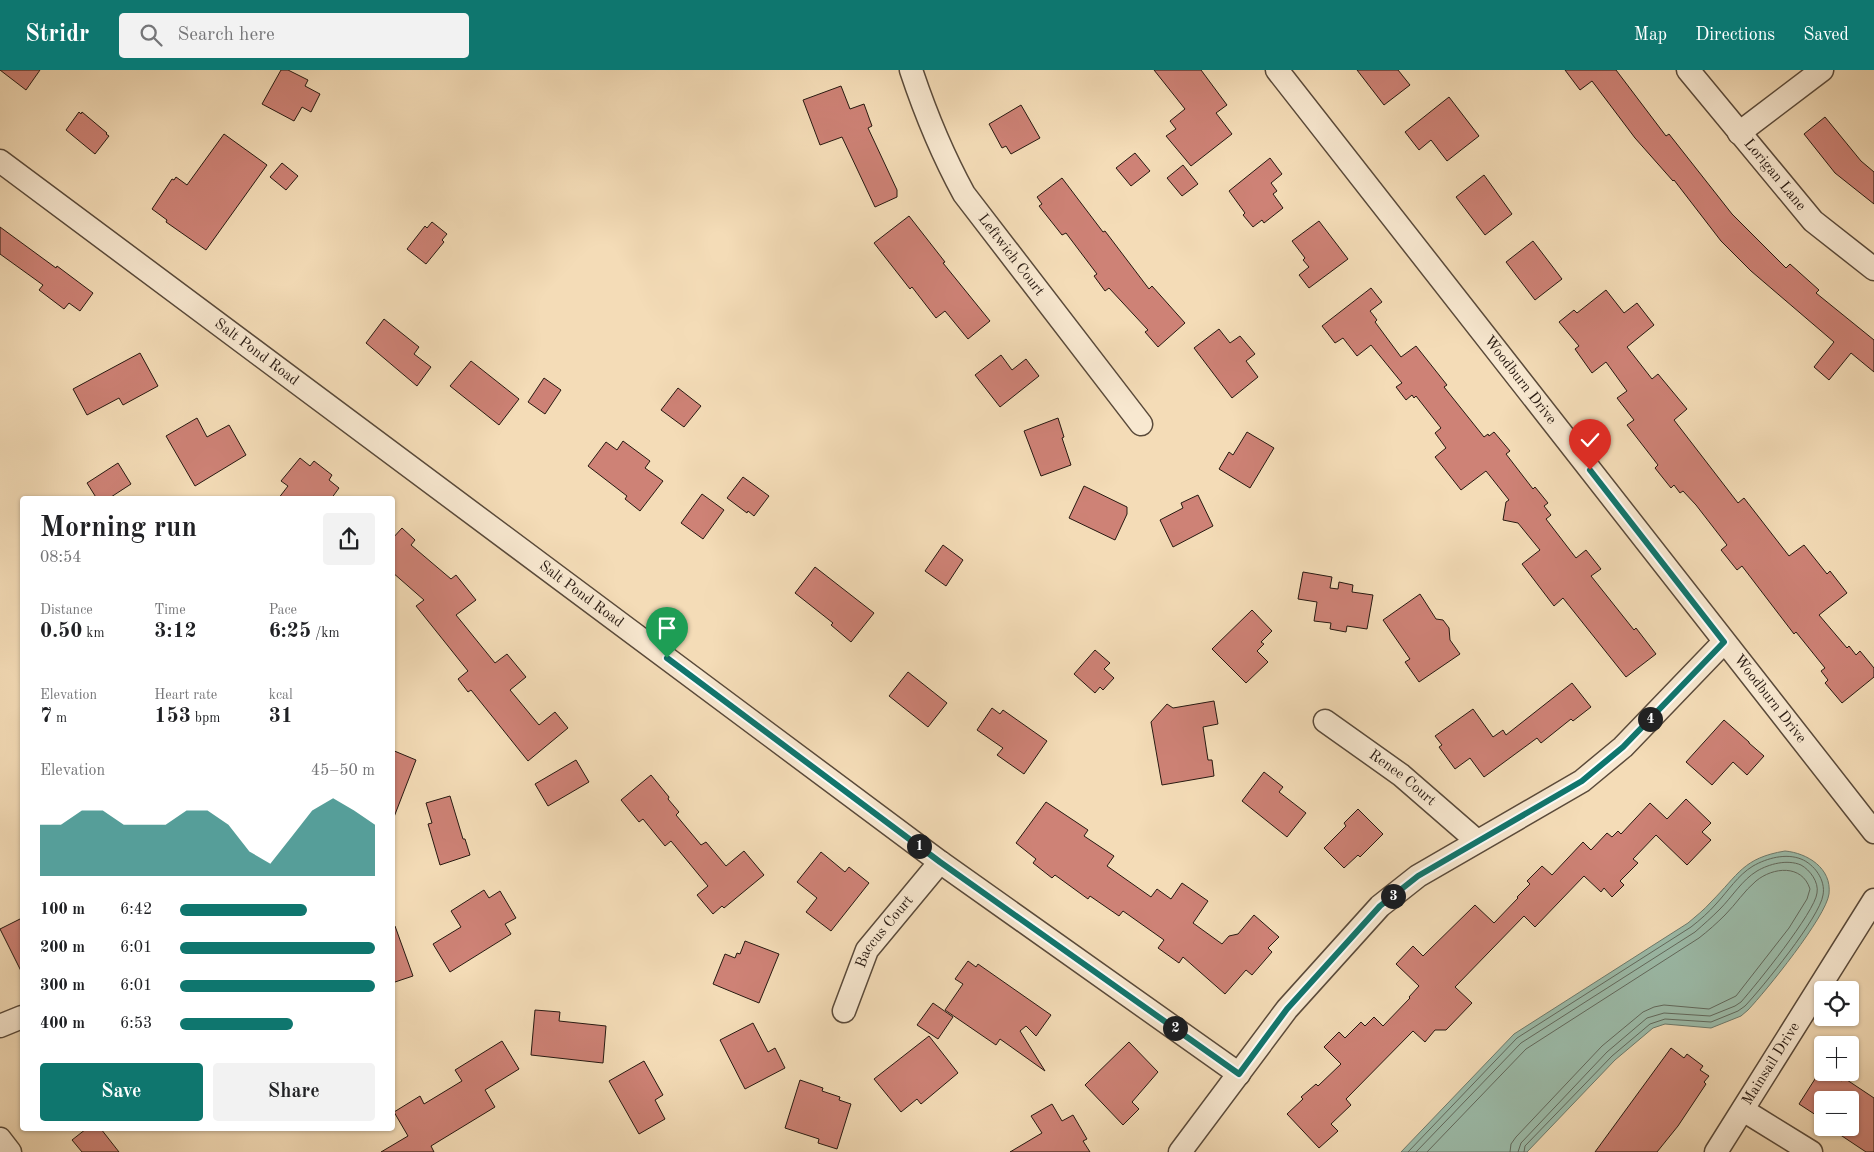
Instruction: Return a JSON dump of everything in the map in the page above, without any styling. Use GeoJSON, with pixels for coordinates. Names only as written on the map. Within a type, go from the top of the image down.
{"type":"FeatureCollection","features":[{"type":"Feature","properties":{"kind":"street","name":"Leftwich Court"},"geometry":{"type":"LineString","coordinates":[[911,70],[932,129],[964,194],[1140,424]]}},
{"type":"Feature","properties":{"kind":"street","name":"Woodburn Drive"},"geometry":{"type":"LineString","coordinates":[[1277,70],[1874,832]]}},
{"type":"Feature","properties":{"kind":"street","name":"Lorigan Lane"},"geometry":{"type":"LineString","coordinates":[[1688,70],[1813,221],[1874,269]]}},
{"type":"Feature","properties":{"kind":"street"},"geometry":{"type":"LineString","coordinates":[[1739,133],[1822,70]]}},
{"type":"Feature","properties":{"kind":"street","name":"Salt Pond Road"},"geometry":{"type":"LineString","coordinates":[[0,161],[940,862],[1239,1074]]}},
{"type":"Feature","properties":{"kind":"street"},"geometry":{"type":"LineString","coordinates":[[1180,1152],[1287,1009],[1380,906],[1418,876],[1477,840],[1582,781],[1623,747],[1724,642]]}},
{"type":"Feature","properties":{"kind":"street","name":"Renee Court"},"geometry":{"type":"LineString","coordinates":[[1325,721],[1401,775],[1477,840]]}},
{"type":"Feature","properties":{"kind":"street","name":"Baccus Court"},"geometry":{"type":"LineString","coordinates":[[844,1010],[867,950],[940,862]]}},
{"type":"Feature","properties":{"kind":"street","name":"Mainsail Drive"},"geometry":{"type":"LineString","coordinates":[[1716,1152],[1874,900]]}},
{"type":"Feature","properties":{"kind":"street"},"geometry":{"type":"LineString","coordinates":[[0,1026],[20,1017]]}},
{"type":"Feature","properties":{"kind":"street"},"geometry":{"type":"LineString","coordinates":[[1743,1110],[1811,1152]]}},
{"type":"Feature","properties":{"kind":"street"},"geometry":{"type":"LineString","coordinates":[[0,1139],[10,1152]]}},
{"type":"Feature","properties":{"kind":"water"},"geometry":{"type":"Polygon","coordinates":[[[1785,851],[1802,855],[1822,869],[1829,885],[1829,894],[1818,919],[1807,936],[1757,1001],[1741,1016],[1711,1028],[1665,1024],[1653,1028],[1615,1060],[1527,1152],[1401,1152],[1514,1034],[1688,923],[1706,908],[1736,875],[1751,863],[1771,854],[1785,851]]]}},
{"type":"Feature","properties":{"kind":"building"},"geometry":{"type":"Polygon","coordinates":[[[0,70],[40,70],[26,90],[0,70]]]}},
{"type":"Feature","properties":{"kind":"building"},"geometry":{"type":"Polygon","coordinates":[[[281,70],[288,70],[308,80],[305,86],[320,94],[311,112],[302,107],[294,121],[262,104],[281,70]]]}},
{"type":"Feature","properties":{"kind":"building"},"geometry":{"type":"Polygon","coordinates":[[[1154,70],[1201,70],[1227,105],[1216,113],[1232,134],[1191,166],[1166,136],[1176,129],[1170,121],[1185,109],[1154,70]]]}},
{"type":"Feature","properties":{"kind":"building"},"geometry":{"type":"Polygon","coordinates":[[[1357,70],[1398,70],[1410,85],[1384,105],[1357,70]]]}},
{"type":"Feature","properties":{"kind":"building"},"geometry":{"type":"Polygon","coordinates":[[[1565,70],[1616,70],[1666,136],[1669,134],[1732,214],[1786,268],[1790,264],[1819,290],[1816,293],[1874,340],[1874,372],[1851,353],[1829,380],[1814,367],[1834,342],[1751,271],[1721,241],[1674,180],[1635,138],[1592,81],[1580,90],[1565,70]]]}},
{"type":"Feature","properties":{"kind":"building"},"geometry":{"type":"Polygon","coordinates":[[[841,86],[850,109],[864,104],[872,126],[868,128],[897,190],[897,197],[875,207],[842,137],[820,145],[803,100],[841,86]]]}},
{"type":"Feature","properties":{"kind":"building"},"geometry":{"type":"Polygon","coordinates":[[[1449,97],[1479,136],[1447,161],[1431,140],[1419,150],[1405,132],[1449,97]]]}},
{"type":"Feature","properties":{"kind":"building"},"geometry":{"type":"Polygon","coordinates":[[[1021,105],[1040,138],[1011,154],[1006,146],[1002,148],[989,124],[1021,105]]]}},
{"type":"Feature","properties":{"kind":"building"},"geometry":{"type":"Polygon","coordinates":[[[79,112],[81,114],[82,112],[109,136],[95,154],[66,130],[79,112]]]}},
{"type":"Feature","properties":{"kind":"building"},"geometry":{"type":"Polygon","coordinates":[[[1825,117],[1861,161],[1874,172],[1874,204],[1835,173],[1804,134],[1825,117]]]}},
{"type":"Feature","properties":{"kind":"building"},"geometry":{"type":"Polygon","coordinates":[[[224,134],[267,165],[206,250],[166,222],[167,220],[152,209],[172,179],[174,180],[176,177],[187,185],[224,134]]]}},
{"type":"Feature","properties":{"kind":"building"},"geometry":{"type":"Polygon","coordinates":[[[1135,153],[1150,171],[1131,186],[1116,168],[1135,153]]]}},
{"type":"Feature","properties":{"kind":"building"},"geometry":{"type":"Polygon","coordinates":[[[1270,158],[1282,174],[1271,183],[1277,191],[1273,194],[1283,208],[1264,223],[1262,220],[1253,227],[1243,215],[1245,213],[1229,191],[1270,158]]]}},
{"type":"Feature","properties":{"kind":"building"},"geometry":{"type":"Polygon","coordinates":[[[282,163],[298,176],[286,190],[270,177],[282,163]]]}},
{"type":"Feature","properties":{"kind":"building"},"geometry":{"type":"Polygon","coordinates":[[[1183,165],[1198,184],[1182,196],[1167,178],[1183,165]]]}},
{"type":"Feature","properties":{"kind":"building"},"geometry":{"type":"Polygon","coordinates":[[[1484,175],[1512,214],[1485,235],[1456,197],[1484,175]]]}},
{"type":"Feature","properties":{"kind":"building"},"geometry":{"type":"Polygon","coordinates":[[[1062,178],[1149,289],[1152,286],[1185,323],[1158,347],[1145,332],[1148,330],[1109,288],[1105,291],[1094,276],[1097,274],[1066,233],[1062,235],[1039,206],[1042,204],[1037,197],[1062,178]]]}},
{"type":"Feature","properties":{"kind":"building"},"geometry":{"type":"Polygon","coordinates":[[[909,216],[945,262],[943,263],[990,321],[968,339],[945,311],[936,318],[912,287],[910,289],[874,243],[909,216]]]}},
{"type":"Feature","properties":{"kind":"building"},"geometry":{"type":"Polygon","coordinates":[[[1319,221],[1348,259],[1309,288],[1299,275],[1309,267],[1303,260],[1305,258],[1292,241],[1319,221]]]}},
{"type":"Feature","properties":{"kind":"building"},"geometry":{"type":"Polygon","coordinates":[[[432,222],[447,234],[442,240],[444,242],[426,264],[407,249],[425,226],[427,228],[432,222]]]}},
{"type":"Feature","properties":{"kind":"building"},"geometry":{"type":"Polygon","coordinates":[[[0,227],[93,293],[80,311],[69,303],[64,309],[39,290],[43,285],[0,254],[0,227]]]}},
{"type":"Feature","properties":{"kind":"building"},"geometry":{"type":"Polygon","coordinates":[[[1533,241],[1562,279],[1535,300],[1506,262],[1533,241]]]}},
{"type":"Feature","properties":{"kind":"building"},"geometry":{"type":"Polygon","coordinates":[[[1371,288],[1382,302],[1370,311],[1377,320],[1375,322],[1401,357],[1416,346],[1447,385],[1444,387],[1484,437],[1494,432],[1510,451],[1506,454],[1533,489],[1535,487],[1548,503],[1544,506],[1551,515],[1546,519],[1576,558],[1586,550],[1601,569],[1591,576],[1634,630],[1636,628],[1656,654],[1626,677],[1563,598],[1554,606],[1522,564],[1540,550],[1518,523],[1503,520],[1506,502],[1509,500],[1486,471],[1461,490],[1435,457],[1446,448],[1435,433],[1441,428],[1416,396],[1414,398],[1412,395],[1406,400],[1396,387],[1402,383],[1371,345],[1357,356],[1343,338],[1335,343],[1322,326],[1371,288]]]}},
{"type":"Feature","properties":{"kind":"building"},"geometry":{"type":"Polygon","coordinates":[[[1606,290],[1624,313],[1637,303],[1654,325],[1627,347],[1652,379],[1658,374],[1687,409],[1674,420],[1738,503],[1744,498],[1789,556],[1804,545],[1827,574],[1830,571],[1847,593],[1819,615],[1847,648],[1849,646],[1856,655],[1860,651],[1874,668],[1874,677],[1842,703],[1825,683],[1828,680],[1821,671],[1825,668],[1796,632],[1794,634],[1742,566],[1737,570],[1721,550],[1727,545],[1696,505],[1683,491],[1680,493],[1674,485],[1671,488],[1655,468],[1658,465],[1627,425],[1634,420],[1617,398],[1627,391],[1606,362],[1592,373],[1575,349],[1579,346],[1559,322],[1574,310],[1577,313],[1606,290]]]}},
{"type":"Feature","properties":{"kind":"building"},"geometry":{"type":"Polygon","coordinates":[[[384,319],[419,347],[414,354],[431,367],[417,386],[366,343],[384,319]]]}},
{"type":"Feature","properties":{"kind":"building"},"geometry":{"type":"Polygon","coordinates":[[[1219,329],[1230,343],[1240,336],[1255,354],[1246,361],[1258,377],[1232,398],[1194,348],[1219,329]]]}},
{"type":"Feature","properties":{"kind":"building"},"geometry":{"type":"Polygon","coordinates":[[[140,353],[158,386],[123,405],[119,398],[87,415],[73,389],[140,353]]]}},
{"type":"Feature","properties":{"kind":"building"},"geometry":{"type":"Polygon","coordinates":[[[1001,355],[1012,370],[1026,359],[1039,376],[1000,407],[975,375],[1001,355]]]}},
{"type":"Feature","properties":{"kind":"building"},"geometry":{"type":"Polygon","coordinates":[[[471,361],[519,399],[499,425],[450,386],[471,361]]]}},
{"type":"Feature","properties":{"kind":"building"},"geometry":{"type":"Polygon","coordinates":[[[544,378],[561,390],[545,414],[528,402],[544,378]]]}},
{"type":"Feature","properties":{"kind":"building"},"geometry":{"type":"Polygon","coordinates":[[[678,388],[701,406],[684,427],[661,410],[678,388]]]}},
{"type":"Feature","properties":{"kind":"building"},"geometry":{"type":"Polygon","coordinates":[[[197,418],[207,437],[229,425],[246,455],[195,486],[166,436],[197,418]]]}},
{"type":"Feature","properties":{"kind":"building"},"geometry":{"type":"Polygon","coordinates":[[[1058,418],[1071,465],[1041,476],[1024,431],[1058,418]]]}},
{"type":"Feature","properties":{"kind":"building"},"geometry":{"type":"Polygon","coordinates":[[[1247,432],[1274,448],[1250,488],[1219,469],[1229,452],[1233,455],[1247,432]]]}},
{"type":"Feature","properties":{"kind":"building"},"geometry":{"type":"Polygon","coordinates":[[[623,441],[650,461],[645,468],[663,481],[640,511],[625,499],[627,496],[588,466],[606,442],[617,450],[623,441]]]}},
{"type":"Feature","properties":{"kind":"building"},"geometry":{"type":"Polygon","coordinates":[[[300,458],[310,466],[314,461],[332,475],[329,480],[339,488],[333,496],[280,496],[288,486],[281,481],[300,458]]]}},
{"type":"Feature","properties":{"kind":"building"},"geometry":{"type":"Polygon","coordinates":[[[118,463],[131,484],[113,496],[95,496],[87,483],[118,463]]]}},
{"type":"Feature","properties":{"kind":"building"},"geometry":{"type":"Polygon","coordinates":[[[743,477],[769,496],[754,516],[727,498],[743,477]]]}},
{"type":"Feature","properties":{"kind":"building"},"geometry":{"type":"Polygon","coordinates":[[[1084,486],[1127,507],[1127,514],[1115,540],[1069,518],[1084,486]]]}},
{"type":"Feature","properties":{"kind":"building"},"geometry":{"type":"Polygon","coordinates":[[[702,494],[724,510],[703,539],[681,523],[702,494]]]}},
{"type":"Feature","properties":{"kind":"building"},"geometry":{"type":"Polygon","coordinates":[[[1198,495],[1213,526],[1173,547],[1160,520],[1183,508],[1181,503],[1198,495]]]}},
{"type":"Feature","properties":{"kind":"building"},"geometry":{"type":"Polygon","coordinates":[[[402,528],[415,540],[411,545],[451,579],[456,575],[476,600],[456,615],[495,663],[507,654],[526,677],[510,690],[539,725],[555,712],[568,728],[528,761],[471,690],[468,692],[458,679],[468,671],[416,606],[424,600],[395,575],[395,536],[402,528]]]}},
{"type":"Feature","properties":{"kind":"building"},"geometry":{"type":"Polygon","coordinates":[[[943,545],[963,560],[946,586],[925,571],[943,545]]]}},
{"type":"Feature","properties":{"kind":"building"},"geometry":{"type":"Polygon","coordinates":[[[815,567],[874,613],[851,642],[831,625],[833,623],[795,593],[815,567]]]}},
{"type":"Feature","properties":{"kind":"building"},"geometry":{"type":"Polygon","coordinates":[[[1303,572],[1332,577],[1330,588],[1338,589],[1339,582],[1353,585],[1352,592],[1373,595],[1367,629],[1347,626],[1346,632],[1330,629],[1331,623],[1314,621],[1317,602],[1298,599],[1303,572]]]}},
{"type":"Feature","properties":{"kind":"building"},"geometry":{"type":"Polygon","coordinates":[[[1420,594],[1436,619],[1443,620],[1449,628],[1450,640],[1460,654],[1419,682],[1405,662],[1410,659],[1383,620],[1420,594]]]}},
{"type":"Feature","properties":{"kind":"building"},"geometry":{"type":"Polygon","coordinates":[[[1252,610],[1272,631],[1261,642],[1264,644],[1257,651],[1268,662],[1246,683],[1212,649],[1252,610]]]}},
{"type":"Feature","properties":{"kind":"building"},"geometry":{"type":"Polygon","coordinates":[[[1095,650],[1110,663],[1104,669],[1114,678],[1103,690],[1100,687],[1095,693],[1074,674],[1095,650]]]}},
{"type":"Feature","properties":{"kind":"building"},"geometry":{"type":"Polygon","coordinates":[[[908,672],[947,703],[928,727],[889,696],[908,672]]]}},
{"type":"Feature","properties":{"kind":"building"},"geometry":{"type":"Polygon","coordinates":[[[1572,683],[1591,707],[1573,721],[1571,719],[1541,743],[1537,738],[1484,777],[1470,758],[1455,769],[1439,747],[1442,745],[1435,736],[1473,709],[1493,737],[1503,730],[1506,735],[1572,683]]]}},
{"type":"Feature","properties":{"kind":"building"},"geometry":{"type":"Polygon","coordinates":[[[1214,701],[1218,724],[1203,727],[1208,760],[1212,760],[1214,776],[1162,785],[1151,722],[1167,704],[1173,708],[1214,701]]]}},
{"type":"Feature","properties":{"kind":"building"},"geometry":{"type":"Polygon","coordinates":[[[992,708],[1000,714],[1003,710],[1047,741],[1024,774],[997,755],[1003,748],[977,730],[992,708]]]}},
{"type":"Feature","properties":{"kind":"building"},"geometry":{"type":"Polygon","coordinates":[[[1724,720],[1764,756],[1747,775],[1733,762],[1712,785],[1686,762],[1724,720]]]}},
{"type":"Feature","properties":{"kind":"building"},"geometry":{"type":"Polygon","coordinates":[[[395,751],[416,760],[395,814],[395,751]]]}},
{"type":"Feature","properties":{"kind":"building"},"geometry":{"type":"Polygon","coordinates":[[[576,760],[589,782],[548,806],[535,784],[576,760]]]}},
{"type":"Feature","properties":{"kind":"building"},"geometry":{"type":"Polygon","coordinates":[[[1264,772],[1283,787],[1279,792],[1306,813],[1287,837],[1242,801],[1264,772]]]}},
{"type":"Feature","properties":{"kind":"building"},"geometry":{"type":"Polygon","coordinates":[[[651,775],[679,812],[676,815],[701,845],[706,842],[726,866],[744,851],[764,875],[724,908],[722,906],[713,914],[697,895],[708,886],[671,841],[665,846],[643,819],[639,822],[621,800],[651,775]]]}},
{"type":"Feature","properties":{"kind":"building"},"geometry":{"type":"Polygon","coordinates":[[[450,796],[470,855],[440,865],[428,824],[432,823],[426,803],[450,796]]]}},
{"type":"Feature","properties":{"kind":"building"},"geometry":{"type":"Polygon","coordinates":[[[1686,799],[1711,823],[1702,832],[1711,840],[1687,865],[1656,835],[1633,859],[1638,863],[1620,881],[1624,885],[1612,897],[1604,888],[1601,892],[1584,876],[1535,927],[1524,916],[1455,987],[1472,1003],[1446,1030],[1435,1030],[1425,1042],[1413,1031],[1346,1099],[1351,1105],[1331,1124],[1338,1131],[1319,1148],[1287,1114],[1303,1099],[1301,1097],[1316,1084],[1318,1086],[1341,1064],[1324,1047],[1339,1032],[1345,1038],[1361,1022],[1365,1026],[1374,1017],[1383,1026],[1419,986],[1396,964],[1413,946],[1423,956],[1475,905],[1494,923],[1530,884],[1527,881],[1542,866],[1552,875],[1583,842],[1591,850],[1607,833],[1612,837],[1618,831],[1621,834],[1650,803],[1667,819],[1686,799]]]}},
{"type":"Feature","properties":{"kind":"building"},"geometry":{"type":"Polygon","coordinates":[[[1046,802],[1088,830],[1084,836],[1114,856],[1107,866],[1151,897],[1157,889],[1171,899],[1182,883],[1208,901],[1193,923],[1222,944],[1229,936],[1238,934],[1254,915],[1279,937],[1268,948],[1272,952],[1252,975],[1246,970],[1225,994],[1183,957],[1179,963],[1158,948],[1164,940],[1123,911],[1119,916],[1090,896],[1088,899],[1055,875],[1052,878],[1033,863],[1036,859],[1016,843],[1046,802]]]}},
{"type":"Feature","properties":{"kind":"building"},"geometry":{"type":"Polygon","coordinates":[[[1358,809],[1383,834],[1360,857],[1358,855],[1344,868],[1324,848],[1346,826],[1344,823],[1358,809]]]}},
{"type":"Feature","properties":{"kind":"building"},"geometry":{"type":"Polygon","coordinates":[[[821,852],[845,872],[849,867],[869,883],[831,931],[806,912],[817,898],[797,882],[821,852]]]}},
{"type":"Feature","properties":{"kind":"building"},"geometry":{"type":"Polygon","coordinates":[[[484,890],[489,898],[500,891],[516,918],[505,924],[511,934],[450,972],[433,944],[461,927],[451,911],[484,890]]]}},
{"type":"Feature","properties":{"kind":"building"},"geometry":{"type":"Polygon","coordinates":[[[20,919],[20,969],[0,929],[20,919]]]}},
{"type":"Feature","properties":{"kind":"building"},"geometry":{"type":"Polygon","coordinates":[[[395,926],[413,976],[395,982],[395,926]]]}},
{"type":"Feature","properties":{"kind":"building"},"geometry":{"type":"Polygon","coordinates":[[[745,941],[779,954],[759,1003],[713,984],[725,954],[735,958],[737,953],[740,954],[745,941]]]}},
{"type":"Feature","properties":{"kind":"building"},"geometry":{"type":"Polygon","coordinates":[[[968,961],[976,967],[978,964],[1051,1015],[1036,1036],[1026,1026],[1020,1031],[1045,1071],[1000,1039],[996,1045],[945,1010],[963,984],[955,979],[968,961]]]}},
{"type":"Feature","properties":{"kind":"building"},"geometry":{"type":"Polygon","coordinates":[[[933,1003],[953,1017],[938,1039],[917,1025],[933,1003]]]}},
{"type":"Feature","properties":{"kind":"building"},"geometry":{"type":"Polygon","coordinates":[[[535,1010],[560,1012],[559,1021],[606,1026],[603,1063],[531,1055],[535,1010]]]}},
{"type":"Feature","properties":{"kind":"building"},"geometry":{"type":"Polygon","coordinates":[[[753,1023],[768,1052],[775,1048],[785,1068],[745,1089],[720,1040],[753,1023]]]}},
{"type":"Feature","properties":{"kind":"building"},"geometry":{"type":"Polygon","coordinates":[[[929,1036],[958,1073],[921,1104],[917,1099],[901,1112],[874,1079],[929,1036]]]}},
{"type":"Feature","properties":{"kind":"building"},"geometry":{"type":"Polygon","coordinates":[[[502,1041],[519,1069],[485,1090],[495,1107],[431,1146],[434,1152],[381,1152],[408,1136],[395,1111],[420,1096],[424,1104],[462,1081],[455,1070],[502,1041]]]}},
{"type":"Feature","properties":{"kind":"building"},"geometry":{"type":"Polygon","coordinates":[[[1129,1042],[1158,1072],[1132,1102],[1139,1109],[1123,1125],[1085,1085],[1129,1042]]]}},
{"type":"Feature","properties":{"kind":"building"},"geometry":{"type":"Polygon","coordinates":[[[1671,1048],[1684,1058],[1687,1054],[1703,1066],[1700,1070],[1709,1076],[1704,1082],[1706,1084],[1678,1126],[1657,1152],[1595,1152],[1671,1048]]]}},
{"type":"Feature","properties":{"kind":"building"},"geometry":{"type":"Polygon","coordinates":[[[644,1061],[663,1095],[655,1100],[665,1119],[639,1134],[609,1081],[644,1061]]]}},
{"type":"Feature","properties":{"kind":"building"},"geometry":{"type":"Polygon","coordinates":[[[800,1080],[823,1088],[822,1091],[840,1097],[839,1100],[851,1104],[837,1149],[818,1143],[819,1139],[785,1128],[800,1080]]]}},
{"type":"Feature","properties":{"kind":"building"},"geometry":{"type":"Polygon","coordinates":[[[1814,1081],[1848,1081],[1874,1098],[1874,1152],[1866,1152],[1842,1136],[1859,1136],[1859,1091],[1814,1091],[1814,1114],[1799,1104],[1814,1081]]]}},
{"type":"Feature","properties":{"kind":"building"},"geometry":{"type":"Polygon","coordinates":[[[1052,1104],[1062,1121],[1073,1115],[1087,1139],[1083,1141],[1090,1152],[1010,1152],[1042,1133],[1031,1116],[1052,1104]]]}},
{"type":"Feature","properties":{"kind":"building"},"geometry":{"type":"Polygon","coordinates":[[[83,1131],[103,1131],[119,1152],[82,1152],[72,1140],[83,1131]]]}},
{"type":"Feature","properties":{"kind":"route"},"geometry":{"type":"LineString","coordinates":[[667,658],[940,862],[1239,1074],[1287,1009],[1380,906],[1418,876],[1477,840],[1582,781],[1623,747],[1724,642],[1590,470]]}}]}
